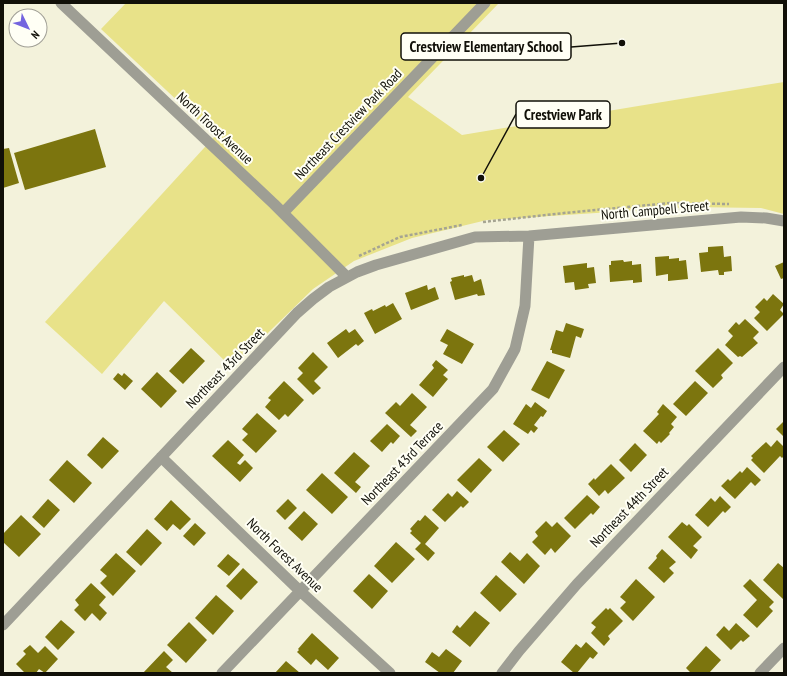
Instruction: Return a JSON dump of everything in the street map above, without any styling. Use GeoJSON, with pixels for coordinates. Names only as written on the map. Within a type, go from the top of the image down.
{"type":"FeatureCollection","features":[{"type":"Feature","properties":{"kind":"street","name":"North Troost Avenue"},"geometry":{"type":"LineString","coordinates":[[61,3],[283,213],[347,277]]}},
{"type":"Feature","properties":{"kind":"street","name":"Northeast Crestview Park Road"},"geometry":{"type":"LineString","coordinates":[[283,213],[484,3]]}},
{"type":"Feature","properties":{"kind":"street","name":"North Campbell Street"},"geometry":{"type":"LineString","coordinates":[[529,236],[742,217],[766,218],[784,221]]}},
{"type":"Feature","properties":{"kind":"street","name":"Northeast 43rd Street"},"geometry":{"type":"LineString","coordinates":[[3,625],[297,313],[329,287],[347,277],[376,265],[475,237],[529,236]]}},
{"type":"Feature","properties":{"kind":"street","name":"Northeast 43rd Terrace"},"geometry":{"type":"LineString","coordinates":[[222,673],[493,389],[515,349],[525,306],[529,236]]}},
{"type":"Feature","properties":{"kind":"street","name":"Northeast 44th Street"},"geometry":{"type":"LineString","coordinates":[[502,673],[577,584],[784,367]]}},
{"type":"Feature","properties":{"kind":"street","name":"North Forest Avenue"},"geometry":{"type":"LineString","coordinates":[[161,457],[300,591],[390,673]]}},
{"type":"Feature","properties":{"kind":"street"},"geometry":{"type":"LineString","coordinates":[[760,673],[784,648]]}},
{"type":"Feature","properties":{"kind":"shaded area"},"geometry":{"type":"Polygon","coordinates":[[[126,3],[499,3],[408,97],[462,135],[784,82],[784,214],[761,208],[688,207],[487,220],[412,238],[354,261],[313,289],[232,368],[164,301],[102,374],[45,322],[215,136],[101,29],[126,3]]]}},
{"type":"Feature","properties":{"kind":"building"},"geometry":{"type":"Polygon","coordinates":[[[95,129],[106,167],[25,190],[14,153],[95,129]]]}},
{"type":"Feature","properties":{"kind":"building"},"geometry":{"type":"Polygon","coordinates":[[[9,148],[19,183],[3,188],[3,149],[9,148]]]}},
{"type":"Feature","properties":{"kind":"building"},"geometry":{"type":"Polygon","coordinates":[[[723,246],[724,257],[731,256],[732,271],[724,272],[724,275],[719,275],[718,270],[701,272],[699,253],[708,252],[708,247],[723,246]]]}},
{"type":"Feature","properties":{"kind":"building"},"geometry":{"type":"Polygon","coordinates":[[[669,256],[669,259],[679,258],[679,261],[686,260],[688,279],[668,281],[668,274],[656,276],[655,257],[669,256]]]}},
{"type":"Feature","properties":{"kind":"building"},"geometry":{"type":"Polygon","coordinates":[[[623,260],[624,262],[632,261],[632,265],[641,264],[642,282],[633,283],[633,280],[610,282],[609,265],[611,265],[611,261],[623,260]]]}},
{"type":"Feature","properties":{"kind":"building"},"geometry":{"type":"Polygon","coordinates":[[[784,262],[784,278],[781,279],[775,266],[784,262]]]}},
{"type":"Feature","properties":{"kind":"building"},"geometry":{"type":"Polygon","coordinates":[[[587,263],[587,268],[594,267],[596,283],[588,284],[589,288],[575,290],[574,282],[565,283],[563,266],[587,263]]]}},
{"type":"Feature","properties":{"kind":"building"},"geometry":{"type":"Polygon","coordinates":[[[464,275],[464,277],[472,275],[474,282],[481,279],[485,295],[478,296],[477,294],[455,300],[450,282],[452,281],[451,278],[464,275]]]}},
{"type":"Feature","properties":{"kind":"building"},"geometry":{"type":"Polygon","coordinates":[[[427,285],[428,290],[435,287],[439,299],[411,310],[405,293],[427,285]]]}},
{"type":"Feature","properties":{"kind":"building"},"geometry":{"type":"Polygon","coordinates":[[[773,294],[784,304],[780,310],[784,314],[767,331],[754,318],[760,312],[755,307],[764,298],[767,301],[773,294]]]}},
{"type":"Feature","properties":{"kind":"building"},"geometry":{"type":"Polygon","coordinates":[[[393,303],[402,319],[375,334],[364,313],[372,309],[373,311],[385,305],[386,307],[393,303]]]}},
{"type":"Feature","properties":{"kind":"building"},"geometry":{"type":"Polygon","coordinates":[[[745,319],[759,332],[753,338],[758,343],[742,357],[738,357],[725,345],[733,336],[728,331],[736,322],[739,325],[745,319]]]}},
{"type":"Feature","properties":{"kind":"building"},"geometry":{"type":"Polygon","coordinates":[[[566,323],[584,329],[581,338],[576,336],[570,358],[552,353],[552,350],[550,350],[556,330],[563,332],[566,323]]]}},
{"type":"Feature","properties":{"kind":"building"},"geometry":{"type":"Polygon","coordinates":[[[346,329],[349,333],[355,329],[364,341],[358,346],[356,344],[338,358],[327,343],[346,329]]]}},
{"type":"Feature","properties":{"kind":"building"},"geometry":{"type":"Polygon","coordinates":[[[447,329],[474,344],[462,364],[443,354],[448,345],[440,341],[447,329]]]}},
{"type":"Feature","properties":{"kind":"building"},"geometry":{"type":"Polygon","coordinates":[[[191,348],[205,361],[183,384],[169,371],[191,348]]]}},
{"type":"Feature","properties":{"kind":"building"},"geometry":{"type":"Polygon","coordinates":[[[718,348],[733,363],[721,375],[723,378],[713,388],[695,371],[718,348]]]}},
{"type":"Feature","properties":{"kind":"building"},"geometry":{"type":"Polygon","coordinates":[[[313,352],[328,367],[314,381],[321,388],[313,395],[297,379],[303,373],[298,368],[313,352]]]}},
{"type":"Feature","properties":{"kind":"building"},"geometry":{"type":"Polygon","coordinates":[[[436,360],[448,370],[443,375],[448,379],[433,397],[419,385],[434,368],[432,365],[436,360]]]}},
{"type":"Feature","properties":{"kind":"building"},"geometry":{"type":"Polygon","coordinates":[[[547,361],[565,370],[549,399],[531,390],[547,361]]]}},
{"type":"Feature","properties":{"kind":"building"},"geometry":{"type":"Polygon","coordinates":[[[157,372],[177,391],[161,408],[141,389],[157,372]]]}},
{"type":"Feature","properties":{"kind":"building"},"geometry":{"type":"Polygon","coordinates":[[[118,373],[122,376],[124,373],[133,381],[125,390],[113,379],[118,373]]]}},
{"type":"Feature","properties":{"kind":"building"},"geometry":{"type":"Polygon","coordinates":[[[284,381],[304,400],[288,417],[285,414],[279,420],[265,407],[271,400],[268,398],[284,381]]]}},
{"type":"Feature","properties":{"kind":"building"},"geometry":{"type":"Polygon","coordinates":[[[695,381],[708,393],[686,416],[673,404],[695,381]]]}},
{"type":"Feature","properties":{"kind":"building"},"geometry":{"type":"Polygon","coordinates":[[[412,393],[427,407],[410,425],[417,431],[411,437],[385,413],[396,402],[400,406],[412,393]]]}},
{"type":"Feature","properties":{"kind":"building"},"geometry":{"type":"Polygon","coordinates":[[[535,402],[547,411],[534,425],[538,428],[534,433],[531,430],[528,434],[513,424],[526,404],[531,408],[535,402]]]}},
{"type":"Feature","properties":{"kind":"building"},"geometry":{"type":"Polygon","coordinates":[[[663,404],[677,417],[671,424],[674,427],[669,433],[670,434],[661,443],[659,441],[657,444],[643,431],[659,414],[657,412],[663,404]]]}},
{"type":"Feature","properties":{"kind":"building"},"geometry":{"type":"Polygon","coordinates":[[[257,413],[277,431],[256,453],[242,440],[248,434],[242,429],[257,413]]]}},
{"type":"Feature","properties":{"kind":"building"},"geometry":{"type":"Polygon","coordinates":[[[784,421],[784,437],[776,429],[784,421]]]}},
{"type":"Feature","properties":{"kind":"building"},"geometry":{"type":"Polygon","coordinates":[[[387,424],[400,436],[393,444],[391,442],[382,452],[370,441],[387,424]]]}},
{"type":"Feature","properties":{"kind":"building"},"geometry":{"type":"Polygon","coordinates":[[[504,430],[520,444],[503,462],[487,447],[504,430]]]}},
{"type":"Feature","properties":{"kind":"building"},"geometry":{"type":"Polygon","coordinates":[[[103,437],[119,451],[102,469],[87,455],[103,437]]]}},
{"type":"Feature","properties":{"kind":"building"},"geometry":{"type":"Polygon","coordinates":[[[228,440],[244,455],[237,463],[240,465],[245,460],[253,468],[240,482],[212,456],[228,440]]]}},
{"type":"Feature","properties":{"kind":"building"},"geometry":{"type":"Polygon","coordinates":[[[777,440],[784,447],[784,456],[782,458],[780,456],[764,473],[751,460],[753,458],[751,456],[766,442],[771,447],[777,440]]]}},
{"type":"Feature","properties":{"kind":"building"},"geometry":{"type":"Polygon","coordinates":[[[635,443],[647,455],[631,472],[619,460],[635,443]]]}},
{"type":"Feature","properties":{"kind":"building"},"geometry":{"type":"Polygon","coordinates":[[[354,452],[370,466],[355,482],[361,487],[356,493],[334,473],[354,452]]]}},
{"type":"Feature","properties":{"kind":"building"},"geometry":{"type":"Polygon","coordinates":[[[479,458],[492,470],[471,493],[457,480],[479,458]]]}},
{"type":"Feature","properties":{"kind":"building"},"geometry":{"type":"Polygon","coordinates":[[[67,460],[92,483],[74,503],[49,480],[67,460]]]}},
{"type":"Feature","properties":{"kind":"building"},"geometry":{"type":"Polygon","coordinates":[[[611,464],[625,478],[608,494],[605,490],[599,496],[588,484],[594,478],[595,480],[611,464]]]}},
{"type":"Feature","properties":{"kind":"building"},"geometry":{"type":"Polygon","coordinates":[[[747,467],[761,480],[755,486],[751,482],[735,499],[721,486],[728,479],[730,481],[740,471],[742,473],[747,467]]]}},
{"type":"Feature","properties":{"kind":"building"},"geometry":{"type":"Polygon","coordinates":[[[322,473],[348,497],[332,514],[306,490],[322,473]]]}},
{"type":"Feature","properties":{"kind":"building"},"geometry":{"type":"Polygon","coordinates":[[[457,491],[469,502],[463,508],[461,506],[445,522],[432,510],[448,493],[452,497],[457,491]]]}},
{"type":"Feature","properties":{"kind":"building"},"geometry":{"type":"Polygon","coordinates":[[[587,495],[600,507],[593,515],[591,513],[575,529],[564,518],[587,495]]]}},
{"type":"Feature","properties":{"kind":"building"},"geometry":{"type":"Polygon","coordinates":[[[720,496],[731,507],[725,513],[723,511],[708,527],[695,515],[711,498],[715,502],[720,496]]]}},
{"type":"Feature","properties":{"kind":"building"},"geometry":{"type":"Polygon","coordinates":[[[48,499],[60,510],[44,528],[32,517],[48,499]]]}},
{"type":"Feature","properties":{"kind":"building"},"geometry":{"type":"Polygon","coordinates":[[[288,499],[297,508],[285,520],[276,511],[288,499]]]}},
{"type":"Feature","properties":{"kind":"building"},"geometry":{"type":"Polygon","coordinates":[[[171,500],[191,519],[180,530],[173,524],[167,531],[154,519],[171,500]]]}},
{"type":"Feature","properties":{"kind":"building"},"geometry":{"type":"Polygon","coordinates":[[[304,511],[318,524],[302,541],[288,528],[304,511]]]}},
{"type":"Feature","properties":{"kind":"building"},"geometry":{"type":"Polygon","coordinates":[[[21,515],[41,534],[19,557],[3,542],[3,534],[21,515]]]}},
{"type":"Feature","properties":{"kind":"building"},"geometry":{"type":"Polygon","coordinates":[[[425,515],[439,528],[425,544],[435,553],[428,561],[415,549],[421,543],[410,533],[412,531],[410,529],[425,515]]]}},
{"type":"Feature","properties":{"kind":"building"},"geometry":{"type":"Polygon","coordinates":[[[546,521],[552,527],[557,522],[571,536],[555,553],[551,548],[545,555],[532,542],[538,536],[535,532],[546,521]]]}},
{"type":"Feature","properties":{"kind":"building"},"geometry":{"type":"Polygon","coordinates":[[[682,522],[687,526],[689,524],[702,537],[693,546],[698,550],[691,559],[668,537],[682,522]]]}},
{"type":"Feature","properties":{"kind":"building"},"geometry":{"type":"Polygon","coordinates":[[[195,523],[206,533],[194,546],[183,536],[195,523]]]}},
{"type":"Feature","properties":{"kind":"building"},"geometry":{"type":"Polygon","coordinates":[[[147,529],[162,543],[141,566],[126,552],[147,529]]]}},
{"type":"Feature","properties":{"kind":"building"},"geometry":{"type":"Polygon","coordinates":[[[396,542],[415,559],[392,583],[374,566],[396,542]]]}},
{"type":"Feature","properties":{"kind":"building"},"geometry":{"type":"Polygon","coordinates":[[[662,549],[676,562],[669,568],[674,573],[664,583],[648,568],[657,558],[656,556],[662,549]]]}},
{"type":"Feature","properties":{"kind":"building"},"geometry":{"type":"Polygon","coordinates":[[[510,552],[520,561],[527,553],[540,566],[524,584],[501,562],[510,552]]]}},
{"type":"Feature","properties":{"kind":"building"},"geometry":{"type":"Polygon","coordinates":[[[116,553],[136,571],[113,596],[100,583],[107,576],[100,570],[116,553]]]}},
{"type":"Feature","properties":{"kind":"building"},"geometry":{"type":"Polygon","coordinates":[[[228,554],[240,564],[229,576],[217,566],[228,554]]]}},
{"type":"Feature","properties":{"kind":"building"},"geometry":{"type":"Polygon","coordinates":[[[778,563],[784,568],[783,599],[763,580],[778,563]]]}},
{"type":"Feature","properties":{"kind":"building"},"geometry":{"type":"Polygon","coordinates":[[[243,568],[258,582],[241,600],[226,586],[243,568]]]}},
{"type":"Feature","properties":{"kind":"building"},"geometry":{"type":"Polygon","coordinates":[[[369,574],[388,591],[372,609],[353,591],[369,574]]]}},
{"type":"Feature","properties":{"kind":"building"},"geometry":{"type":"Polygon","coordinates":[[[496,575],[517,594],[500,612],[480,593],[496,575]]]}},
{"type":"Feature","properties":{"kind":"building"},"geometry":{"type":"Polygon","coordinates":[[[636,579],[655,597],[633,621],[620,608],[626,602],[620,597],[636,579]]]}},
{"type":"Feature","properties":{"kind":"building"},"geometry":{"type":"Polygon","coordinates":[[[750,579],[774,602],[769,607],[773,611],[757,628],[743,615],[757,600],[743,586],[750,579]]]}},
{"type":"Feature","properties":{"kind":"building"},"geometry":{"type":"Polygon","coordinates":[[[91,583],[106,597],[99,605],[107,613],[100,621],[92,613],[85,621],[74,610],[79,605],[75,600],[91,583]]]}},
{"type":"Feature","properties":{"kind":"building"},"geometry":{"type":"Polygon","coordinates":[[[216,595],[234,611],[213,635],[195,618],[216,595]]]}},
{"type":"Feature","properties":{"kind":"building"},"geometry":{"type":"Polygon","coordinates":[[[606,608],[608,610],[610,608],[623,621],[608,636],[610,639],[604,646],[591,633],[596,627],[591,623],[606,608]]]}},
{"type":"Feature","properties":{"kind":"building"},"geometry":{"type":"Polygon","coordinates":[[[475,611],[490,623],[470,647],[452,632],[457,625],[460,628],[475,611]]]}},
{"type":"Feature","properties":{"kind":"building"},"geometry":{"type":"Polygon","coordinates":[[[61,620],[75,632],[58,650],[45,637],[61,620]]]}},
{"type":"Feature","properties":{"kind":"building"},"geometry":{"type":"Polygon","coordinates":[[[189,622],[207,640],[186,663],[167,645],[189,622]]]}},
{"type":"Feature","properties":{"kind":"building"},"geometry":{"type":"Polygon","coordinates":[[[736,623],[750,636],[743,642],[741,640],[731,650],[716,635],[724,626],[729,631],[736,623]]]}},
{"type":"Feature","properties":{"kind":"building"},"geometry":{"type":"Polygon","coordinates":[[[312,633],[339,658],[328,670],[316,659],[311,665],[297,652],[312,633]]]}},
{"type":"Feature","properties":{"kind":"building"},"geometry":{"type":"Polygon","coordinates":[[[586,642],[598,653],[593,659],[590,657],[577,673],[574,673],[561,662],[576,644],[581,648],[586,642]]]}},
{"type":"Feature","properties":{"kind":"building"},"geometry":{"type":"Polygon","coordinates":[[[30,645],[38,653],[45,646],[58,659],[45,673],[39,669],[36,673],[25,673],[16,664],[26,654],[23,651],[30,645]]]}},
{"type":"Feature","properties":{"kind":"building"},"geometry":{"type":"Polygon","coordinates":[[[706,646],[721,660],[709,673],[691,673],[686,668],[706,646]]]}},
{"type":"Feature","properties":{"kind":"building"},"geometry":{"type":"Polygon","coordinates":[[[446,649],[462,661],[453,673],[440,673],[425,662],[432,652],[439,657],[446,649]]]}},
{"type":"Feature","properties":{"kind":"building"},"geometry":{"type":"Polygon","coordinates":[[[164,651],[173,660],[166,667],[173,673],[143,673],[164,651]]]}},
{"type":"Feature","properties":{"kind":"building"},"geometry":{"type":"Polygon","coordinates":[[[286,661],[300,673],[275,673],[286,661]]]}},
{"type":"Feature","properties":{"kind":"place","name":"Crestview Elementary School"},"geometry":{"type":"Point","coordinates":[622,43]}},
{"type":"Feature","properties":{"kind":"place","name":"Crestview Park"},"geometry":{"type":"Point","coordinates":[481,178]}}]}
